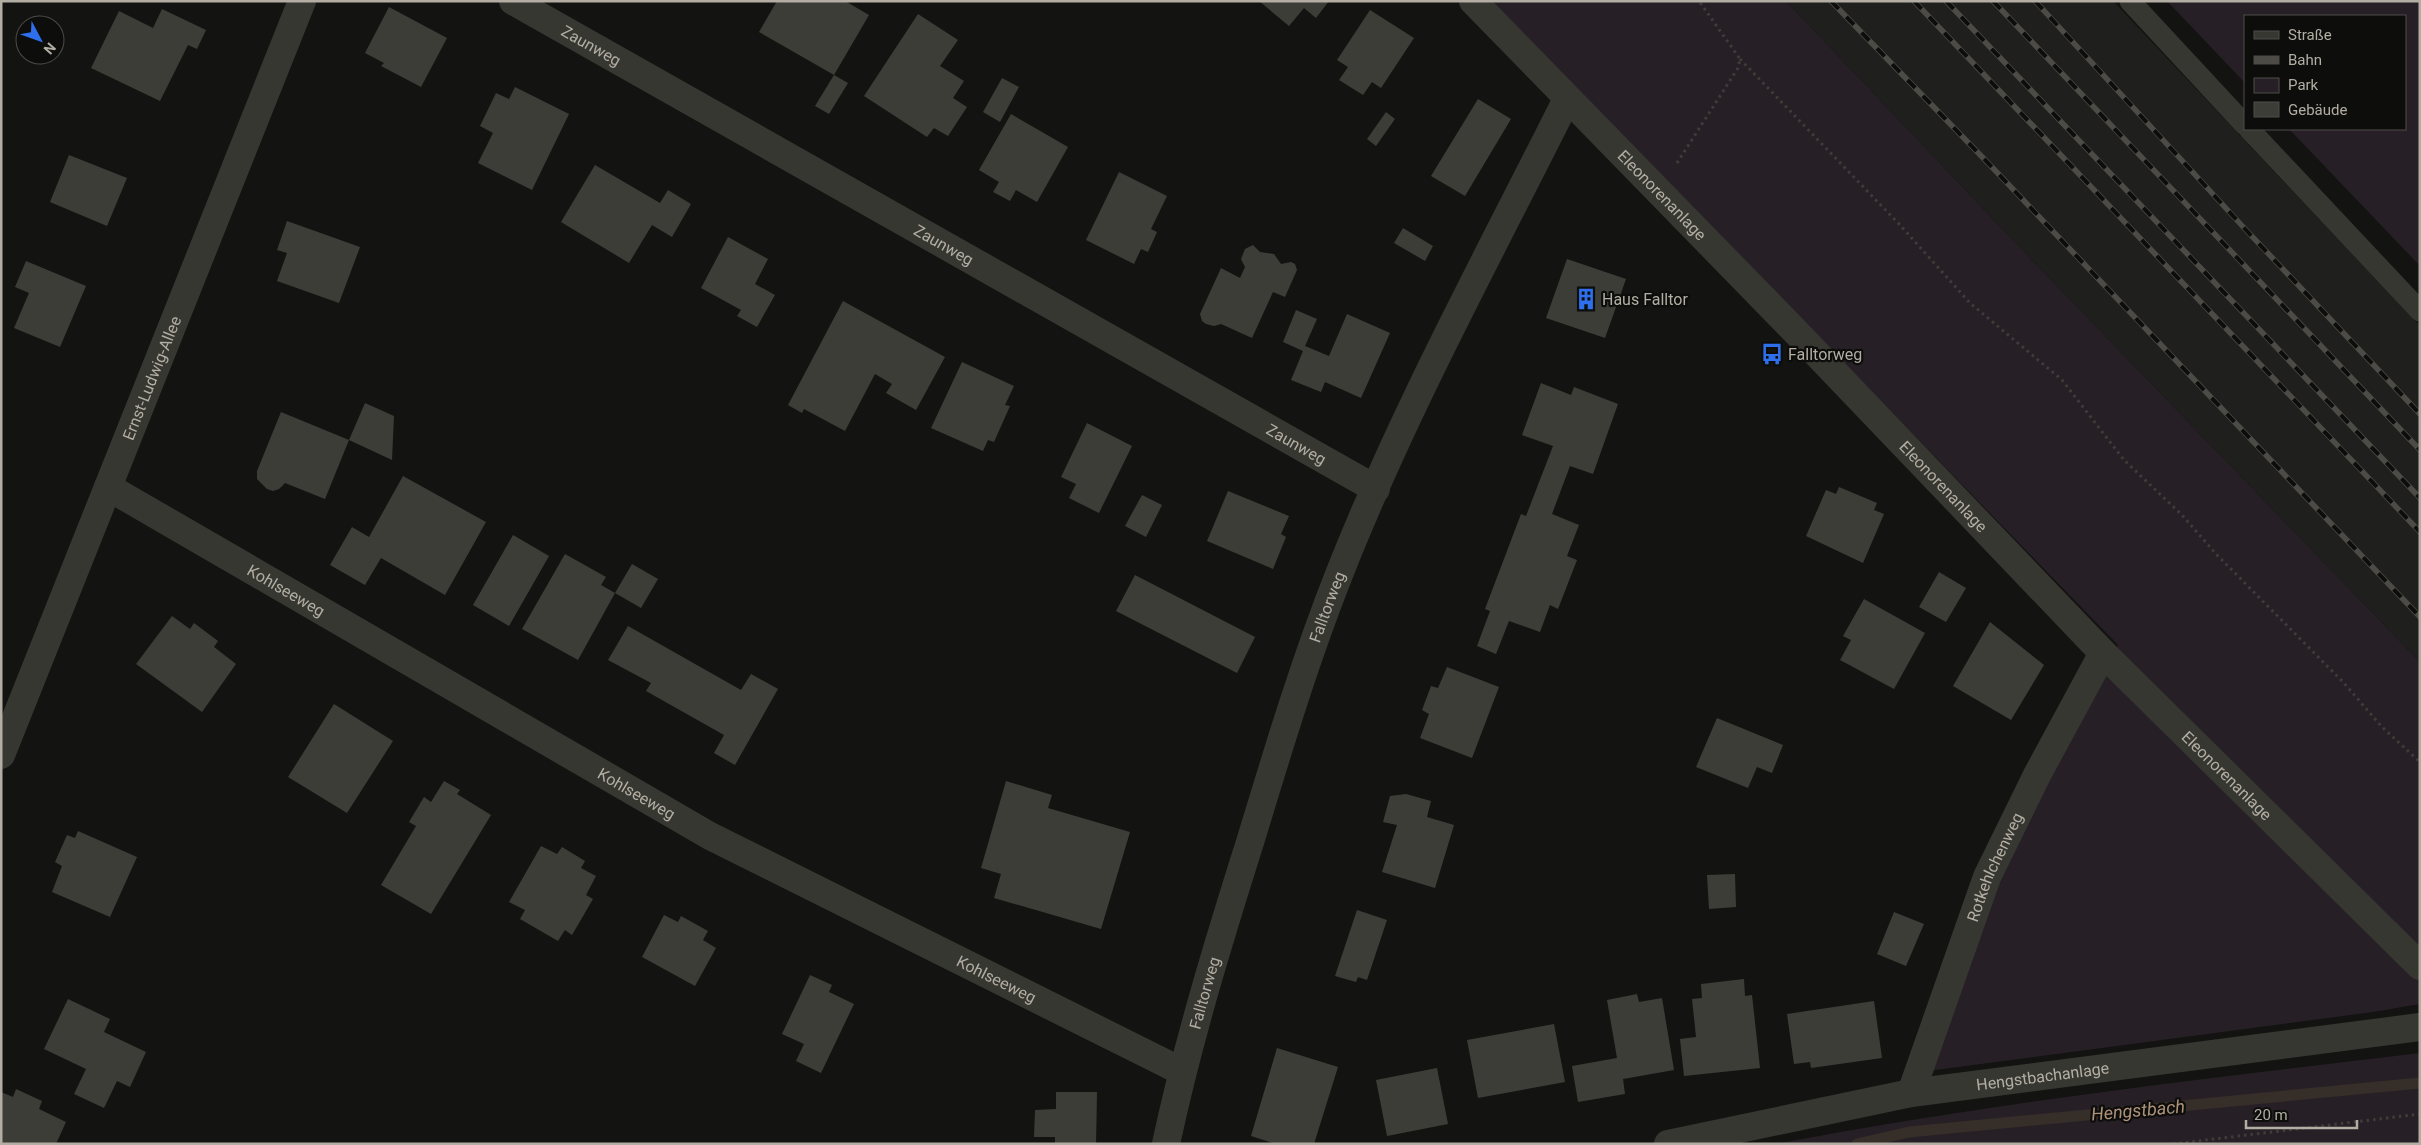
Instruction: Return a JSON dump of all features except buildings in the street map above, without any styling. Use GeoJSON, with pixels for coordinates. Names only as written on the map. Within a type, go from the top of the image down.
{"type":"FeatureCollection","features":[{"type":"Feature","properties":{"kind":"street","name":"Ernst-Ludwig-Allee"},"geometry":{"type":"LineString","coordinates":[[1,755],[302,1]]}},
{"type":"Feature","properties":{"kind":"street","name":"Zaunweg"},"geometry":{"type":"LineString","coordinates":[[513,1],[1376,489]]}},
{"type":"Feature","properties":{"kind":"street","name":"Eleonorenanlage"},"geometry":{"type":"LineString","coordinates":[[1473,1],[1567,99],[1659,190],[2103,653],[2420,966]]}},
{"type":"Feature","properties":{"kind":"street","name":"Falltorweg"},"geometry":{"type":"LineString","coordinates":[[1166,1144],[1181,1072],[1303,671],[1340,571],[1406,422],[1567,99]]}},
{"type":"Feature","properties":{"kind":"street","name":"Kohlseeweg"},"geometry":{"type":"LineString","coordinates":[[108,487],[710,836],[1181,1072]]}},
{"type":"Feature","properties":{"kind":"street","name":"Rotkehlchenweg"},"geometry":{"type":"LineString","coordinates":[[1912,1093],[1987,877],[2037,775],[2103,653]]}},
{"type":"Feature","properties":{"kind":"street","name":"Hengstbachanlage"},"geometry":{"type":"LineString","coordinates":[[1668,1144],[1912,1093],[2420,1027]]}},
{"type":"Feature","properties":{"kind":"lane"},"geometry":{"type":"LineString","coordinates":[[2130,1],[2244,124]]}},
{"type":"Feature","properties":{"kind":"lane"},"geometry":{"type":"LineString","coordinates":[[2250,130],[2420,311]]}},
{"type":"Feature","properties":{"kind":"path"},"geometry":{"type":"LineString","coordinates":[[1699,1],[1740,59],[1900,225],[1970,303],[2062,380],[2124,460],[2182,515],[2217,555],[2343,682],[2382,727],[2420,762]]}},
{"type":"Feature","properties":{"kind":"path"},"geometry":{"type":"LineString","coordinates":[[1659,190],[1738,68],[1740,59]]}},
{"type":"Feature","properties":{"kind":"path"},"geometry":{"type":"LineString","coordinates":[[2173,1144],[2420,1114]]}},
{"type":"Feature","properties":{"kind":"shaded area"},"geometry":{"type":"Polygon","coordinates":[[[1786,1],[2113,1],[2420,326],[2420,662],[2029,257],[1786,1]]]}},
{"type":"Feature","properties":{"kind":"green space"},"geometry":{"type":"Polygon","coordinates":[[[1492,1],[1786,1],[2029,257],[2420,662],[2420,1004],[2373,1012],[1928,1071],[1982,903],[2048,770],[2118,645],[1492,1]]]}},
{"type":"Feature","properties":{"kind":"green space"},"geometry":{"type":"Polygon","coordinates":[[[2167,1],[2420,1],[2420,266],[2290,130],[2406,130],[2406,15],[2244,15],[2244,82],[2167,1]]]}},
{"type":"Feature","properties":{"kind":"green space"},"geometry":{"type":"Polygon","coordinates":[[[2420,1053],[2420,1144],[1775,1144],[1855,1129],[2016,1104],[2177,1082],[2420,1053]]]}},
{"type":"Feature","properties":{"kind":"waterway","name":"Hengstbach"},"geometry":{"type":"LineString","coordinates":[[1857,1144],[1909,1132],[2420,1083]]}},
{"type":"Feature","properties":{"kind":"railway"},"geometry":{"type":"LineString","coordinates":[[1831,1],[1989,164],[2420,617]]}},
{"type":"Feature","properties":{"kind":"railway"},"geometry":{"type":"LineString","coordinates":[[1914,1],[2420,532]]}},
{"type":"Feature","properties":{"kind":"railway"},"geometry":{"type":"LineString","coordinates":[[1946,1],[2420,498]]}},
{"type":"Feature","properties":{"kind":"railway"},"geometry":{"type":"LineString","coordinates":[[1993,1],[2420,450]]}},
{"type":"Feature","properties":{"kind":"railway"},"geometry":{"type":"LineString","coordinates":[[2035,1],[2246,230],[2420,414]]}},
{"type":"Feature","properties":{"kind":"place","name":"Haus Falltor"},"geometry":{"type":"Point","coordinates":[1586,299]}},
{"type":"Feature","properties":{"kind":"place","name":"Falltorweg"},"geometry":{"type":"Point","coordinates":[1772,354]}}]}
